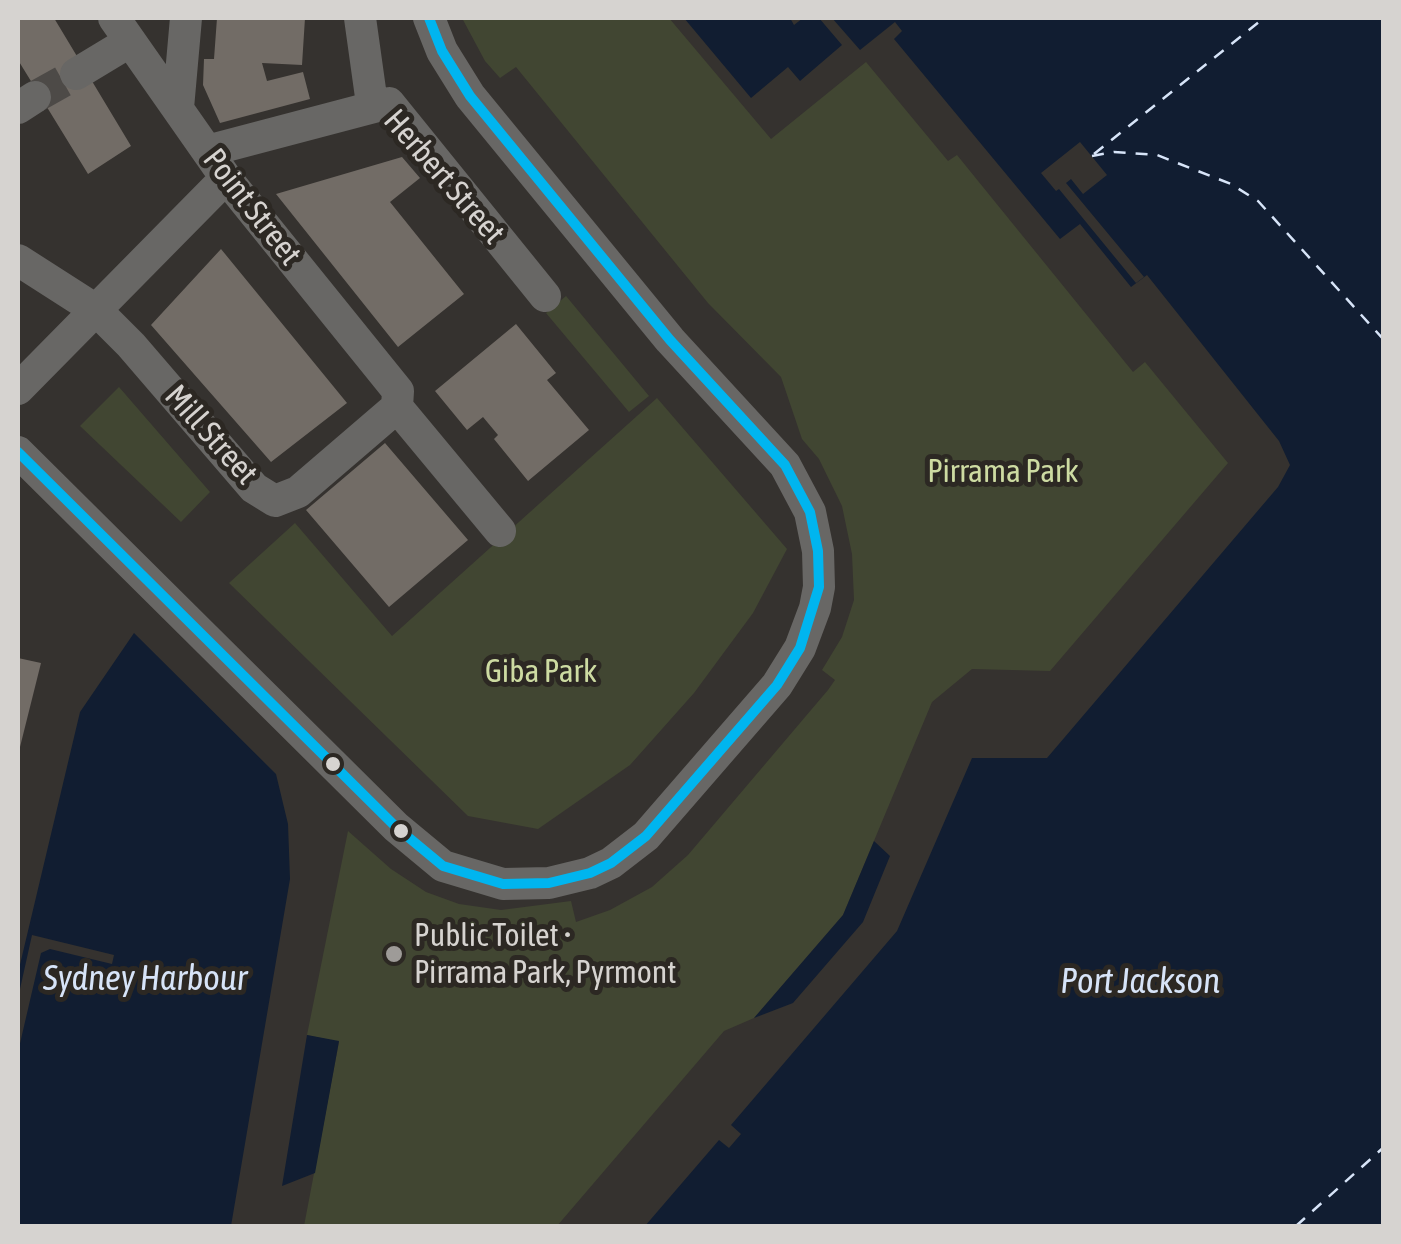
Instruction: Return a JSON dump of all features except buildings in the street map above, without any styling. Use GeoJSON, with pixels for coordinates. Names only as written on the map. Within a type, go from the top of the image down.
{"type":"FeatureCollection","features":[{"type":"Feature","properties":{"kind":"street"},"geometry":{"type":"LineString","coordinates":[[178,108],[186,18]]}},
{"type":"Feature","properties":{"kind":"street"},"geometry":{"type":"LineString","coordinates":[[360,18],[372,104]]}},
{"type":"Feature","properties":{"kind":"street"},"geometry":{"type":"LineString","coordinates":[[18,452],[382,814],[444,866],[503,884],[549,883],[590,873],[611,863],[646,836],[770,694],[800,648],[816,608],[819,586],[818,551],[810,512],[785,466],[670,340],[470,96],[442,51],[429,18]]}},
{"type":"Feature","properties":{"kind":"street"},"geometry":{"type":"LineString","coordinates":[[76,74],[121,30]]}},
{"type":"Feature","properties":{"kind":"street","name":"Point Street"},"geometry":{"type":"LineString","coordinates":[[121,30],[216,164],[500,531]]}},
{"type":"Feature","properties":{"kind":"street","name":"Herbert Street"},"geometry":{"type":"LineString","coordinates":[[216,164],[372,104],[388,102],[546,296]]}},
{"type":"Feature","properties":{"kind":"street"},"geometry":{"type":"LineString","coordinates":[[18,389],[85,321],[216,164]]}},
{"type":"Feature","properties":{"kind":"street","name":"Mill Street"},"geometry":{"type":"LineString","coordinates":[[18,260],[85,321],[131,345],[254,488],[275,500],[298,492],[397,399]]}},
{"type":"Feature","properties":{"kind":"green space","name":"Pirrama Park"},"geometry":{"type":"Polygon","coordinates":[[[462,18],[669,18],[771,139],[866,62],[948,161],[957,155],[1133,372],[1145,362],[1228,463],[1050,671],[972,669],[932,702],[843,915],[754,1018],[724,1031],[557,1226],[304,1226],[339,1042],[307,1035],[348,831],[391,869],[426,892],[459,904],[501,910],[571,901],[576,922],[610,910],[652,887],[688,855],[828,690],[835,680],[822,670],[842,637],[854,600],[852,554],[842,506],[819,459],[802,439],[781,377],[708,303],[516,67],[500,78],[485,61],[462,18]]]}},
{"type":"Feature","properties":{"kind":"green space"},"geometry":{"type":"Polygon","coordinates":[[[566,296],[649,396],[629,412],[546,313],[566,296]]]}},
{"type":"Feature","properties":{"kind":"green space"},"geometry":{"type":"Polygon","coordinates":[[[119,387],[210,492],[181,522],[80,426],[119,387]]]}},
{"type":"Feature","properties":{"kind":"green space","name":"Giba Park"},"geometry":{"type":"Polygon","coordinates":[[[657,398],[787,549],[753,613],[694,693],[630,765],[538,829],[468,816],[229,583],[295,523],[392,636],[657,398]]]}},
{"type":"Feature","properties":{"kind":"water"},"geometry":{"type":"Polygon","coordinates":[[[684,18],[790,18],[794,25],[803,18],[819,18],[842,45],[800,81],[788,67],[751,98],[684,18]]]}},
{"type":"Feature","properties":{"kind":"water","name":"Port Jackson"},"geometry":{"type":"Polygon","coordinates":[[[832,18],[1383,18],[1383,1226],[645,1226],[719,1140],[729,1148],[741,1134],[731,1125],[897,931],[972,758],[1047,758],[1278,487],[1290,465],[1279,441],[1147,275],[1131,287],[1080,224],[1060,239],[894,39],[902,31],[895,22],[860,50],[832,18]]]}},
{"type":"Feature","properties":{"kind":"water","name":"Sydney Harbour"},"geometry":{"type":"Polygon","coordinates":[[[134,633],[276,774],[288,824],[290,879],[231,1226],[18,1226],[18,973],[80,712],[134,633]]]}},
{"type":"Feature","properties":{"kind":"water"},"geometry":{"type":"Polygon","coordinates":[[[874,841],[890,856],[863,922],[793,1003],[754,1018],[843,915],[874,841]]]}},
{"type":"Feature","properties":{"kind":"water","name":"Sydney Harbour"},"geometry":{"type":"Polygon","coordinates":[[[307,1035],[339,1041],[315,1173],[282,1186],[307,1035]]]}},
{"type":"Feature","properties":{"kind":"pier"},"geometry":{"type":"Polygon","coordinates":[[[1080,142],[1107,175],[1083,194],[1071,179],[1066,183],[1144,277],[1136,283],[1059,189],[1056,191],[1041,173],[1080,142]]]}},
{"type":"Feature","properties":{"kind":"pier"},"geometry":{"type":"Polygon","coordinates":[[[32,935],[114,955],[112,964],[50,949],[41,953],[18,1052],[18,998],[32,935]]]}},
{"type":"Feature","properties":{"kind":"ferry route"},"geometry":{"type":"LineString","coordinates":[[1094,154],[1264,18]]}},
{"type":"Feature","properties":{"kind":"ferry route"},"geometry":{"type":"LineString","coordinates":[[1092,156],[1114,152],[1157,155],[1231,184],[1258,201],[1384,340]]}},
{"type":"Feature","properties":{"kind":"ferry route"},"geometry":{"type":"LineString","coordinates":[[1296,1226],[1384,1147]]}},
{"type":"Feature","properties":{"kind":"tunnel"},"geometry":{"type":"LineString","coordinates":[[35,97],[76,74]]}},
{"type":"Feature","properties":{"kind":"transit line"},"geometry":{"type":"LineString","coordinates":[[18,452],[396,827],[443,866],[503,884],[549,883],[590,873],[611,863],[646,836],[777,685],[800,648],[819,587],[818,551],[810,512],[785,465],[670,340],[470,96],[442,51],[429,18]]}},
{"type":"Feature","properties":{"kind":"place","name":"Public Toilet • Pirrama Park, Pyrmont"},"geometry":{"type":"Point","coordinates":[394,954]}}]}
